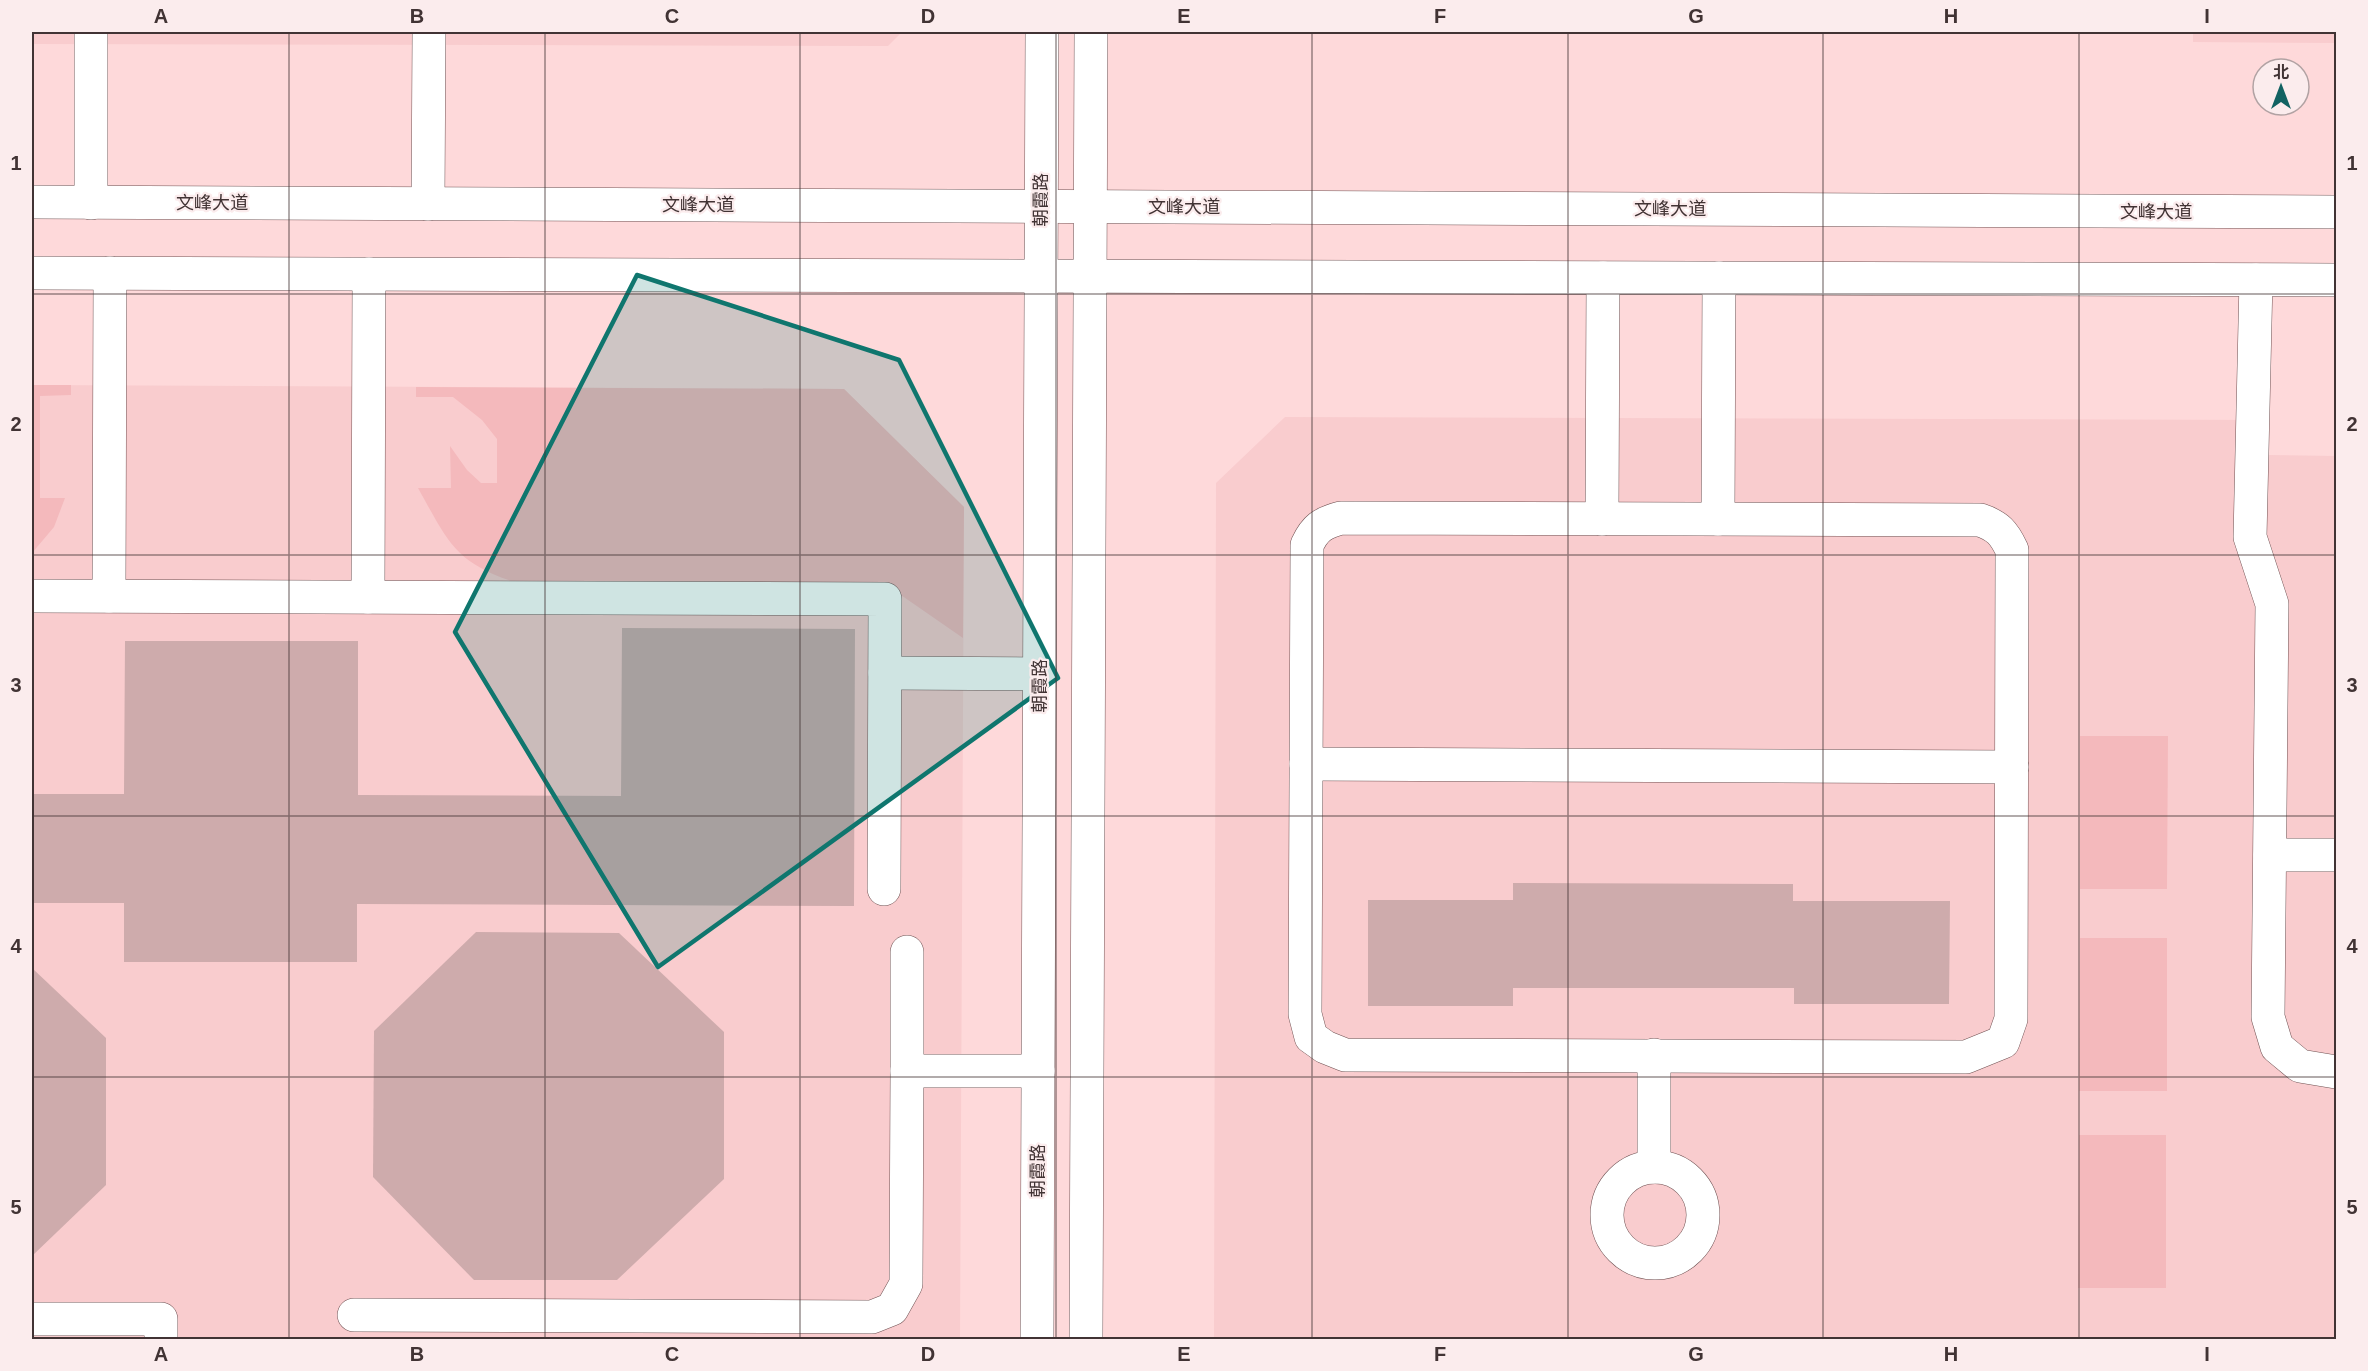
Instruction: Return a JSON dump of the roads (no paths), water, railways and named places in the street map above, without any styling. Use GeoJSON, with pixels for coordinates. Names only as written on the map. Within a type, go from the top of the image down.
{"type":"FeatureCollection","features":[{"type":"Feature","properties":{"kind":"main road"},"geometry":{"type":"LineString","coordinates":[[91,32],[91,203]]}},
{"type":"Feature","properties":{"kind":"main road"},"geometry":{"type":"LineString","coordinates":[[428,204],[429,32]]}},
{"type":"Feature","properties":{"kind":"main road","name":"朝霞路"},"geometry":{"type":"LineString","coordinates":[[1037,1340],[1042,32]]}},
{"type":"Feature","properties":{"kind":"main road"},"geometry":{"type":"LineString","coordinates":[[1086,1340],[1091,32]]}},
{"type":"Feature","properties":{"kind":"main road","name":"文峰大道"},"geometry":{"type":"LineString","coordinates":[[32,202],[2337,212]]}},
{"type":"Feature","properties":{"kind":"main road"},"geometry":{"type":"LineString","coordinates":[[32,273],[2337,280]]}},
{"type":"Feature","properties":{"kind":"main road"},"geometry":{"type":"LineString","coordinates":[[109,596],[110,273]]}},
{"type":"Feature","properties":{"kind":"main road"},"geometry":{"type":"LineString","coordinates":[[368,597],[369,274]]}},
{"type":"Feature","properties":{"kind":"main road"},"geometry":{"type":"LineString","coordinates":[[1602,519],[1603,278]]}},
{"type":"Feature","properties":{"kind":"main road"},"geometry":{"type":"LineString","coordinates":[[1719,278],[1719,519]]}},
{"type":"Feature","properties":{"kind":"main road"},"geometry":{"type":"LineString","coordinates":[[2256,279],[2250,537],[2272,604],[2268,1017],[2277,1047],[2300,1066],[2337,1072]]}},
{"type":"Feature","properties":{"kind":"main road"},"geometry":{"type":"LineString","coordinates":[[1341,518],[1602,519],[1980,520],[1994,524],[2004,532],[2012,550],[2012,766],[2011,1019],[2003,1042],[1966,1056],[1345,1055],[1325,1047],[1311,1037],[1305,1014],[1307,545],[1315,529],[1326,522],[1341,518]]}},
{"type":"Feature","properties":{"kind":"main road"},"geometry":{"type":"LineString","coordinates":[[32,596],[885,599],[884,889]]}},
{"type":"Feature","properties":{"kind":"main road"},"geometry":{"type":"LineString","coordinates":[[885,673],[1040,674]]}},
{"type":"Feature","properties":{"kind":"main road"},"geometry":{"type":"LineString","coordinates":[[1306,764],[2012,766]]}},
{"type":"Feature","properties":{"kind":"main road"},"geometry":{"type":"LineString","coordinates":[[2270,855],[2337,855]]}},
{"type":"Feature","properties":{"kind":"main road"},"geometry":{"type":"LineString","coordinates":[[354,1315],[872,1317],[892,1309],[906,1284],[907,952]]}},
{"type":"Feature","properties":{"kind":"main road"},"geometry":{"type":"LineString","coordinates":[[1654,1055],[1654,1167]]}},
{"type":"Feature","properties":{"kind":"main road"},"geometry":{"type":"LineString","coordinates":[[907,1071],[1038,1071]]}},
{"type":"Feature","properties":{"kind":"main road"},"geometry":{"type":"LineString","coordinates":[[32,1319],[161,1319],[161,1340]]}}]}
